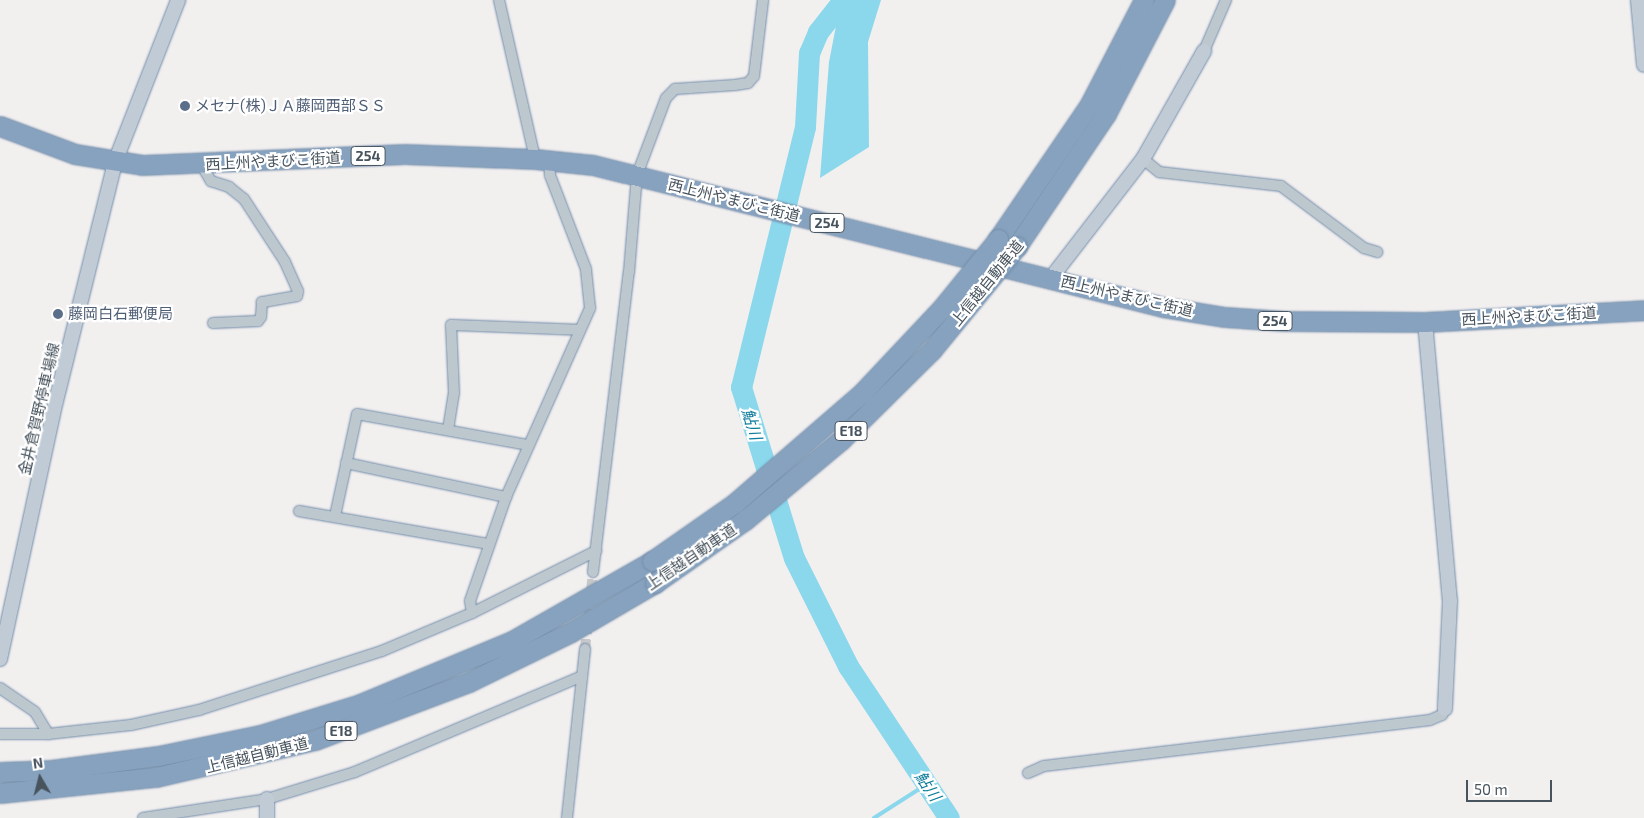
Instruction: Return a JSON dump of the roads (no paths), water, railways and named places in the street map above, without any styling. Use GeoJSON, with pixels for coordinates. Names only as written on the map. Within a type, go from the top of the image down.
{"type":"FeatureCollection","features":[{"type":"Feature","properties":{"kind":"highway","name":"上信越自動車道"},"geometry":{"type":"LineString","coordinates":[[0,772],[51,770],[168,754],[260,735],[360,704],[512,641],[652,561],[735,503],[855,400],[942,308],[998,239],[1090,104],[1144,0]]}},
{"type":"Feature","properties":{"kind":"highway","name":"上信越自動車道"},"geometry":{"type":"LineString","coordinates":[[0,793],[156,777],[315,740],[469,682],[572,632],[655,583],[745,520],[841,440],[932,350],[1018,246],[1106,114],[1165,0]]}},
{"type":"Feature","properties":{"kind":"highway","name":"西上州やまびこ街道"},"geometry":{"type":"LineString","coordinates":[[0,126],[75,154],[115,162],[200,164],[405,154],[542,159],[637,175],[738,202],[1164,307],[1225,317],[1284,322],[1425,322],[1644,310]]}},
{"type":"Feature","properties":{"kind":"street","name":"金井倉賀野停車場線"},"geometry":{"type":"LineString","coordinates":[[0,659],[56,401],[115,162],[178,0]]}},
{"type":"Feature","properties":{"kind":"street"},"geometry":{"type":"LineString","coordinates":[[472,613],[470,601],[506,497],[527,445],[590,308],[586,269],[542,159],[499,0]]}},
{"type":"Feature","properties":{"kind":"street"},"geometry":{"type":"LineString","coordinates":[[593,572],[629,272],[637,175],[666,98],[675,89],[748,83],[754,76],[764,0]]}},
{"type":"Feature","properties":{"kind":"street"},"geometry":{"type":"LineString","coordinates":[[1051,278],[1143,159],[1204,51],[1226,0]]}},
{"type":"Feature","properties":{"kind":"street"},"geometry":{"type":"LineString","coordinates":[[1638,0],[1644,64]]}},
{"type":"Feature","properties":{"kind":"street"},"geometry":{"type":"LineString","coordinates":[[1143,159],[1159,172],[1282,186],[1364,248],[1377,252]]}},
{"type":"Feature","properties":{"kind":"street"},"geometry":{"type":"LineString","coordinates":[[200,164],[211,181],[229,187],[244,199],[285,262],[298,291],[297,296],[262,302],[262,317],[258,321],[213,323]]}},
{"type":"Feature","properties":{"kind":"street"},"geometry":{"type":"LineString","coordinates":[[1028,772],[1044,766],[1430,720],[1442,715],[1444,709],[1450,601],[1425,322]]}},
{"type":"Feature","properties":{"kind":"street"},"geometry":{"type":"LineString","coordinates":[[448,430],[454,392],[451,325],[579,330]]}},
{"type":"Feature","properties":{"kind":"street"},"geometry":{"type":"LineString","coordinates":[[335,516],[356,414],[527,445]]}},
{"type":"Feature","properties":{"kind":"street"},"geometry":{"type":"LineString","coordinates":[[346,463],[506,497]]}},
{"type":"Feature","properties":{"kind":"street"},"geometry":{"type":"LineString","coordinates":[[298,510],[489,544]]}},
{"type":"Feature","properties":{"kind":"street"},"geometry":{"type":"LineString","coordinates":[[0,734],[48,734],[131,725],[199,710],[382,651],[472,613],[596,551]]}},
{"type":"Feature","properties":{"kind":"street"},"geometry":{"type":"LineString","coordinates":[[567,818],[585,649]]}},
{"type":"Feature","properties":{"kind":"street"},"geometry":{"type":"LineString","coordinates":[[143,818],[267,799],[401,755],[582,676]]}},
{"type":"Feature","properties":{"kind":"street"},"geometry":{"type":"LineString","coordinates":[[0,688],[35,712],[48,734]]}},
{"type":"Feature","properties":{"kind":"street"},"geometry":{"type":"LineString","coordinates":[[267,799],[267,818]]}},
{"type":"Feature","properties":{"kind":"water"},"geometry":{"type":"Polygon","coordinates":[[[841,0],[881,0],[868,42],[869,147],[820,178],[829,62],[841,0]]]}},
{"type":"Feature","properties":{"kind":"waterway","name":"鮎川"},"geometry":{"type":"LineString","coordinates":[[843,0],[818,32],[809,53],[805,127],[741,387],[794,558],[848,666],[949,818]]}},
{"type":"Feature","properties":{"kind":"waterway"},"geometry":{"type":"LineString","coordinates":[[874,818],[927,784]]}},
{"type":"Feature","properties":{"kind":"tunnel"},"geometry":{"type":"LineString","coordinates":[[585,649],[593,572]]}},
{"type":"Feature","properties":{"kind":"place","name":"メセナ(株)ＪＡ藤岡西部ＳＳ"},"geometry":{"type":"Point","coordinates":[185,106]}},
{"type":"Feature","properties":{"kind":"place","name":"藤岡白石郵便局"},"geometry":{"type":"Point","coordinates":[58,314]}}]}
